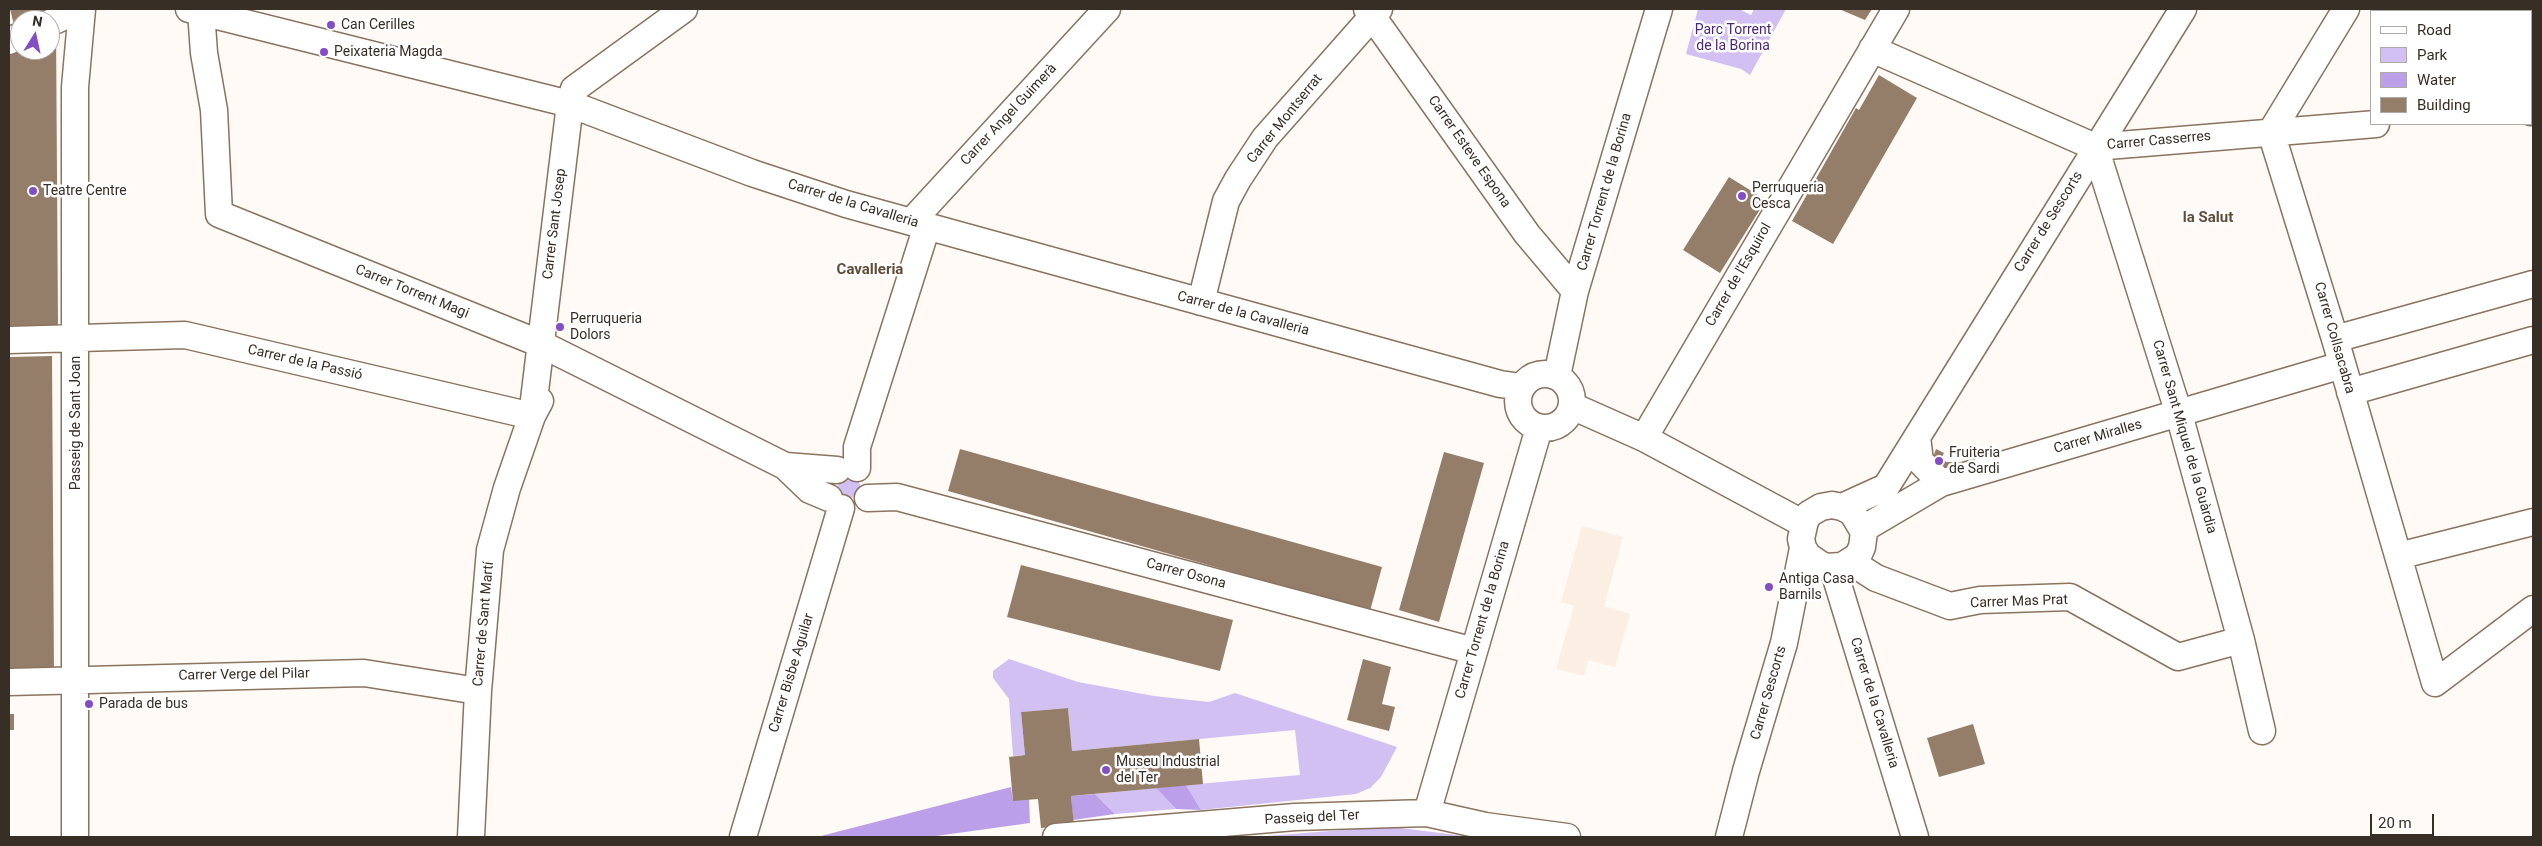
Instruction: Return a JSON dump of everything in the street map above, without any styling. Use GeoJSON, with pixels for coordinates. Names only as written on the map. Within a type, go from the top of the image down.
{"type":"FeatureCollection","features":[{"type":"Feature","properties":{"kind":"street"},"geometry":{"type":"LineString","coordinates":[[570,104],[574,89],[684,9]]}},
{"type":"Feature","properties":{"kind":"street","name":"Carrer Angel Guimerà"},"geometry":{"type":"LineString","coordinates":[[919,224],[1107,9]]}},
{"type":"Feature","properties":{"kind":"street","name":"Carrer Torrent de la Borina"},"geometry":{"type":"LineString","coordinates":[[1556,376],[1576,291],[1659,9]]}},
{"type":"Feature","properties":{"kind":"street","name":"Carrer de l'Esquirol"},"geometry":{"type":"LineString","coordinates":[[1644,438],[1896,9]]}},
{"type":"Feature","properties":{"kind":"street"},"geometry":{"type":"LineString","coordinates":[[2271,132],[2346,9]]}},
{"type":"Feature","properties":{"kind":"street","name":"Carrer de la Cavalleria"},"geometry":{"type":"LineString","coordinates":[[195,10],[570,104],[752,173],[846,204],[1500,384],[1521,387]]}},
{"type":"Feature","properties":{"kind":"street","name":"Carrer Torrent Magi"},"geometry":{"type":"LineString","coordinates":[[195,10],[214,110],[219,214],[540,344],[785,466],[858,478]]}},
{"type":"Feature","properties":{"kind":"street","name":"Carrer de Sescorts"},"geometry":{"type":"LineString","coordinates":[[1842,507],[1886,487],[2178,10]]}},
{"type":"Feature","properties":{"kind":"street","name":"Carrer Esteve Espona"},"geometry":{"type":"LineString","coordinates":[[1373,11],[1527,234],[1576,291]]}},
{"type":"Feature","properties":{"kind":"street","name":"Carrer Montserrat"},"geometry":{"type":"LineString","coordinates":[[1201,302],[1226,201],[1238,179],[1266,138],[1373,11]]}},
{"type":"Feature","properties":{"kind":"street","name":"Passeig de Sant Joan"},"geometry":{"type":"LineString","coordinates":[[67,14],[75,87],[75,837]]}},
{"type":"Feature","properties":{"kind":"street","name":"Carrer Casserres"},"geometry":{"type":"LineString","coordinates":[[1872,49],[2095,147],[2370,124]]}},
{"type":"Feature","properties":{"kind":"street","name":"Carrer Sant Josep"},"geometry":{"type":"LineString","coordinates":[[540,344],[570,104]]}},
{"type":"Feature","properties":{"kind":"street","name":"Carrer Collsacabra"},"geometry":{"type":"LineString","coordinates":[[2271,132],[2335,339],[2435,683],[2533,609]]}},
{"type":"Feature","properties":{"kind":"street","name":"Carrer Sant Miquel de la Guàrdia"},"geometry":{"type":"LineString","coordinates":[[2095,147],[2179,414],[2241,640],[2262,731]]}},
{"type":"Feature","properties":{"kind":"street"},"geometry":{"type":"LineString","coordinates":[[835,503],[856,509],[857,447],[919,224]]}},
{"type":"Feature","properties":{"kind":"street"},"geometry":{"type":"LineString","coordinates":[[2335,339],[2533,284]]}},
{"type":"Feature","properties":{"kind":"street","name":"Carrer de la Passió"},"geometry":{"type":"LineString","coordinates":[[9,340],[185,335],[532,416]]}},
{"type":"Feature","properties":{"kind":"street"},"geometry":{"type":"LineString","coordinates":[[2350,392],[2533,340]]}},
{"type":"Feature","properties":{"kind":"street","name":"Carrer de Sant Martí"},"geometry":{"type":"LineString","coordinates":[[532,416],[540,344]]}},
{"type":"Feature","properties":{"kind":"street","name":"Carrer de Sant Martí"},"geometry":{"type":"LineString","coordinates":[[471,837],[478,692],[490,550],[507,488],[532,416],[565,356]]}},
{"type":"Feature","properties":{"kind":"street","name":"Carrer Miralles"},"geometry":{"type":"LineString","coordinates":[[1863,529],[1941,483],[2342,365]]}},
{"type":"Feature","properties":{"kind":"street"},"geometry":{"type":"LineString","coordinates":[[1540,374],[1556,376],[1563,380],[1571,392],[1572,406],[1564,421],[1556,426],[1539,428],[1524,419],[1520,412],[1518,395],[1521,387],[1533,376],[1540,374]]}},
{"type":"Feature","properties":{"kind":"street"},"geometry":{"type":"LineString","coordinates":[[1572,406],[1644,438],[1804,536],[1815,562],[1842,565],[1862,547],[1863,529],[1852,512],[1832,505],[1821,507],[1809,514],[1804,536]]}},
{"type":"Feature","properties":{"kind":"street","name":"Carrer Torrent de la Borina"},"geometry":{"type":"LineString","coordinates":[[1427,813],[1539,428]]}},
{"type":"Feature","properties":{"kind":"street"},"geometry":{"type":"LineString","coordinates":[[1917,438],[1920,461],[1941,483]]}},
{"type":"Feature","properties":{"kind":"street","name":"Carrer Torrent Magi"},"geometry":{"type":"LineString","coordinates":[[785,466],[810,490],[835,503]]}},
{"type":"Feature","properties":{"kind":"street","name":"Carrer Osona"},"geometry":{"type":"LineString","coordinates":[[858,478],[898,498],[1474,651]]}},
{"type":"Feature","properties":{"kind":"street","name":"Carrer Bisbe Aguilar"},"geometry":{"type":"LineString","coordinates":[[743,837],[835,503],[828,482],[858,478]]}},
{"type":"Feature","properties":{"kind":"street"},"geometry":{"type":"LineString","coordinates":[[2398,556],[2533,522]]}},
{"type":"Feature","properties":{"kind":"street","name":"Carrer Sescorts"},"geometry":{"type":"LineString","coordinates":[[1729,837],[1746,771],[1784,643],[1804,536]]}},
{"type":"Feature","properties":{"kind":"street","name":"Carrer de la Cavalleria"},"geometry":{"type":"LineString","coordinates":[[1842,565],[1915,837]]}},
{"type":"Feature","properties":{"kind":"street","name":"Carrer Mas Prat"},"geometry":{"type":"LineString","coordinates":[[1842,565],[1950,606],[1980,600],[2070,597],[2178,657],[2241,640]]}},
{"type":"Feature","properties":{"kind":"street","name":"Carrer Verge del Pilar"},"geometry":{"type":"LineString","coordinates":[[9,682],[364,673],[478,692]]}},
{"type":"Feature","properties":{"kind":"street","name":"Passeig del Ter"},"geometry":{"type":"LineString","coordinates":[[1056,837],[1295,817],[1427,813],[1485,826],[1567,837]]}},
{"type":"Feature","properties":{"kind":"shaded area"},"geometry":{"type":"Polygon","coordinates":[[[1582,526],[1623,537],[1604,606],[1630,614],[1615,667],[1588,660],[1584,676],[1556,669],[1574,606],[1561,602],[1582,526]]]}},
{"type":"Feature","properties":{"kind":"green space","name":"Parc Torrent de la Borina"},"geometry":{"type":"Polygon","coordinates":[[[1698,9],[1739,9],[1751,15],[1754,9],[1786,9],[1750,75],[1741,69],[1686,54],[1698,9]]]}},
{"type":"Feature","properties":{"kind":"green space"},"geometry":{"type":"Polygon","coordinates":[[[849,476],[857,479],[860,487],[857,495],[849,498],[841,495],[838,487],[841,479],[849,476]]]}},
{"type":"Feature","properties":{"kind":"green space"},"geometry":{"type":"Polygon","coordinates":[[[1009,659],[1078,682],[1154,696],[1209,702],[1235,693],[1397,747],[1381,777],[1370,788],[1356,794],[1201,810],[1186,785],[1300,775],[1295,730],[1072,751],[1068,708],[1021,712],[1025,755],[1013,756],[1009,699],[993,678],[993,671],[1009,659]]]}},
{"type":"Feature","properties":{"kind":"green space"},"geometry":{"type":"Polygon","coordinates":[[[1156,788],[1176,809],[1115,814],[1095,794],[1156,788]]]}},
{"type":"Feature","properties":{"kind":"green space"},"geometry":{"type":"Polygon","coordinates":[[[1382,827],[1473,837],[1253,837],[1382,827]]]}},
{"type":"Feature","properties":{"kind":"water"},"geometry":{"type":"Polygon","coordinates":[[[1186,785],[1201,810],[1176,809],[1156,788],[1186,785]]]}},
{"type":"Feature","properties":{"kind":"water"},"geometry":{"type":"Polygon","coordinates":[[[1011,787],[1013,800],[1029,799],[1030,823],[929,837],[817,837],[1011,787]]]}},
{"type":"Feature","properties":{"kind":"water"},"geometry":{"type":"Polygon","coordinates":[[[1095,794],[1115,814],[1073,820],[1071,796],[1095,794]]]}},
{"type":"Feature","properties":{"kind":"building"},"geometry":{"type":"Polygon","coordinates":[[[10,9],[47,9],[46,10],[10,9]]]}},
{"type":"Feature","properties":{"kind":"building"},"geometry":{"type":"Polygon","coordinates":[[[1839,9],[1872,9],[1865,20],[1839,9]]]}},
{"type":"Feature","properties":{"kind":"building"},"geometry":{"type":"Polygon","coordinates":[[[9,50],[10,60],[56,60],[58,325],[9,327],[9,50]]]}},
{"type":"Feature","properties":{"kind":"building"},"geometry":{"type":"Polygon","coordinates":[[[1879,75],[1917,98],[1833,244],[1792,221],[1856,108],[1859,110],[1879,75]]]}},
{"type":"Feature","properties":{"kind":"building"},"geometry":{"type":"Polygon","coordinates":[[[1729,177],[1766,200],[1720,273],[1683,250],[1729,177]]]}},
{"type":"Feature","properties":{"kind":"building"},"geometry":{"type":"Polygon","coordinates":[[[52,356],[54,677],[9,679],[9,357],[52,356]]]}},
{"type":"Feature","properties":{"kind":"building"},"geometry":{"type":"Polygon","coordinates":[[[960,449],[1382,567],[1370,611],[948,491],[960,449]]]}},
{"type":"Feature","properties":{"kind":"building","name":"Fruiteria de Sardi"},"geometry":{"type":"Polygon","coordinates":[[[1936,449],[1944,453],[1942,457],[1946,462],[1954,462],[1954,469],[1943,471],[1932,460],[1936,449]]]}},
{"type":"Feature","properties":{"kind":"building"},"geometry":{"type":"Polygon","coordinates":[[[1444,452],[1484,463],[1439,622],[1399,610],[1444,452]]]}},
{"type":"Feature","properties":{"kind":"building"},"geometry":{"type":"Polygon","coordinates":[[[1021,565],[1233,620],[1220,671],[1007,617],[1021,565]]]}},
{"type":"Feature","properties":{"kind":"building"},"geometry":{"type":"Polygon","coordinates":[[[1363,659],[1391,667],[1382,704],[1395,707],[1389,731],[1347,720],[1363,659]]]}},
{"type":"Feature","properties":{"kind":"building","name":"Museu Industrial del Ter"},"geometry":{"type":"Polygon","coordinates":[[[1068,708],[1072,751],[1199,739],[1203,784],[1071,796],[1074,825],[1041,828],[1038,799],[1013,801],[1009,757],[1025,755],[1021,712],[1068,708]]]}},
{"type":"Feature","properties":{"kind":"building"},"geometry":{"type":"Polygon","coordinates":[[[9,714],[14,714],[14,730],[9,730],[9,714]]]}},
{"type":"Feature","properties":{"kind":"building"},"geometry":{"type":"Polygon","coordinates":[[[1973,724],[1985,764],[1939,777],[1927,738],[1973,724]]]}},
{"type":"Feature","properties":{"kind":"place","name":"Can Cerilles"},"geometry":{"type":"Point","coordinates":[331,25]}},
{"type":"Feature","properties":{"kind":"place","name":"Peixateria Magda"},"geometry":{"type":"Point","coordinates":[324,52]}},
{"type":"Feature","properties":{"kind":"place","name":"Teatre Centre"},"geometry":{"type":"Point","coordinates":[33,191]}},
{"type":"Feature","properties":{"kind":"place","name":"Perruqueria Cesca"},"geometry":{"type":"Point","coordinates":[1742,196]}},
{"type":"Feature","properties":{"kind":"place","name":"Perruqueria Dolors"},"geometry":{"type":"Point","coordinates":[560,327]}},
{"type":"Feature","properties":{"kind":"place","name":"Fruiteria de Sardi"},"geometry":{"type":"Point","coordinates":[1939,461]}},
{"type":"Feature","properties":{"kind":"place","name":"Antiga Casa Barnils"},"geometry":{"type":"Point","coordinates":[1769,587]}},
{"type":"Feature","properties":{"kind":"place","name":"Parada de bus"},"geometry":{"type":"Point","coordinates":[89,704]}},
{"type":"Feature","properties":{"kind":"place","name":"Museu Industrial del Ter"},"geometry":{"type":"Point","coordinates":[1106,770]}},
{"type":"Feature","properties":{"kind":"district","name":"la Salut"},"geometry":{"type":"Point","coordinates":[2208,218]}},
{"type":"Feature","properties":{"kind":"district","name":"Cavalleria"},"geometry":{"type":"Point","coordinates":[870,270]}}]}
